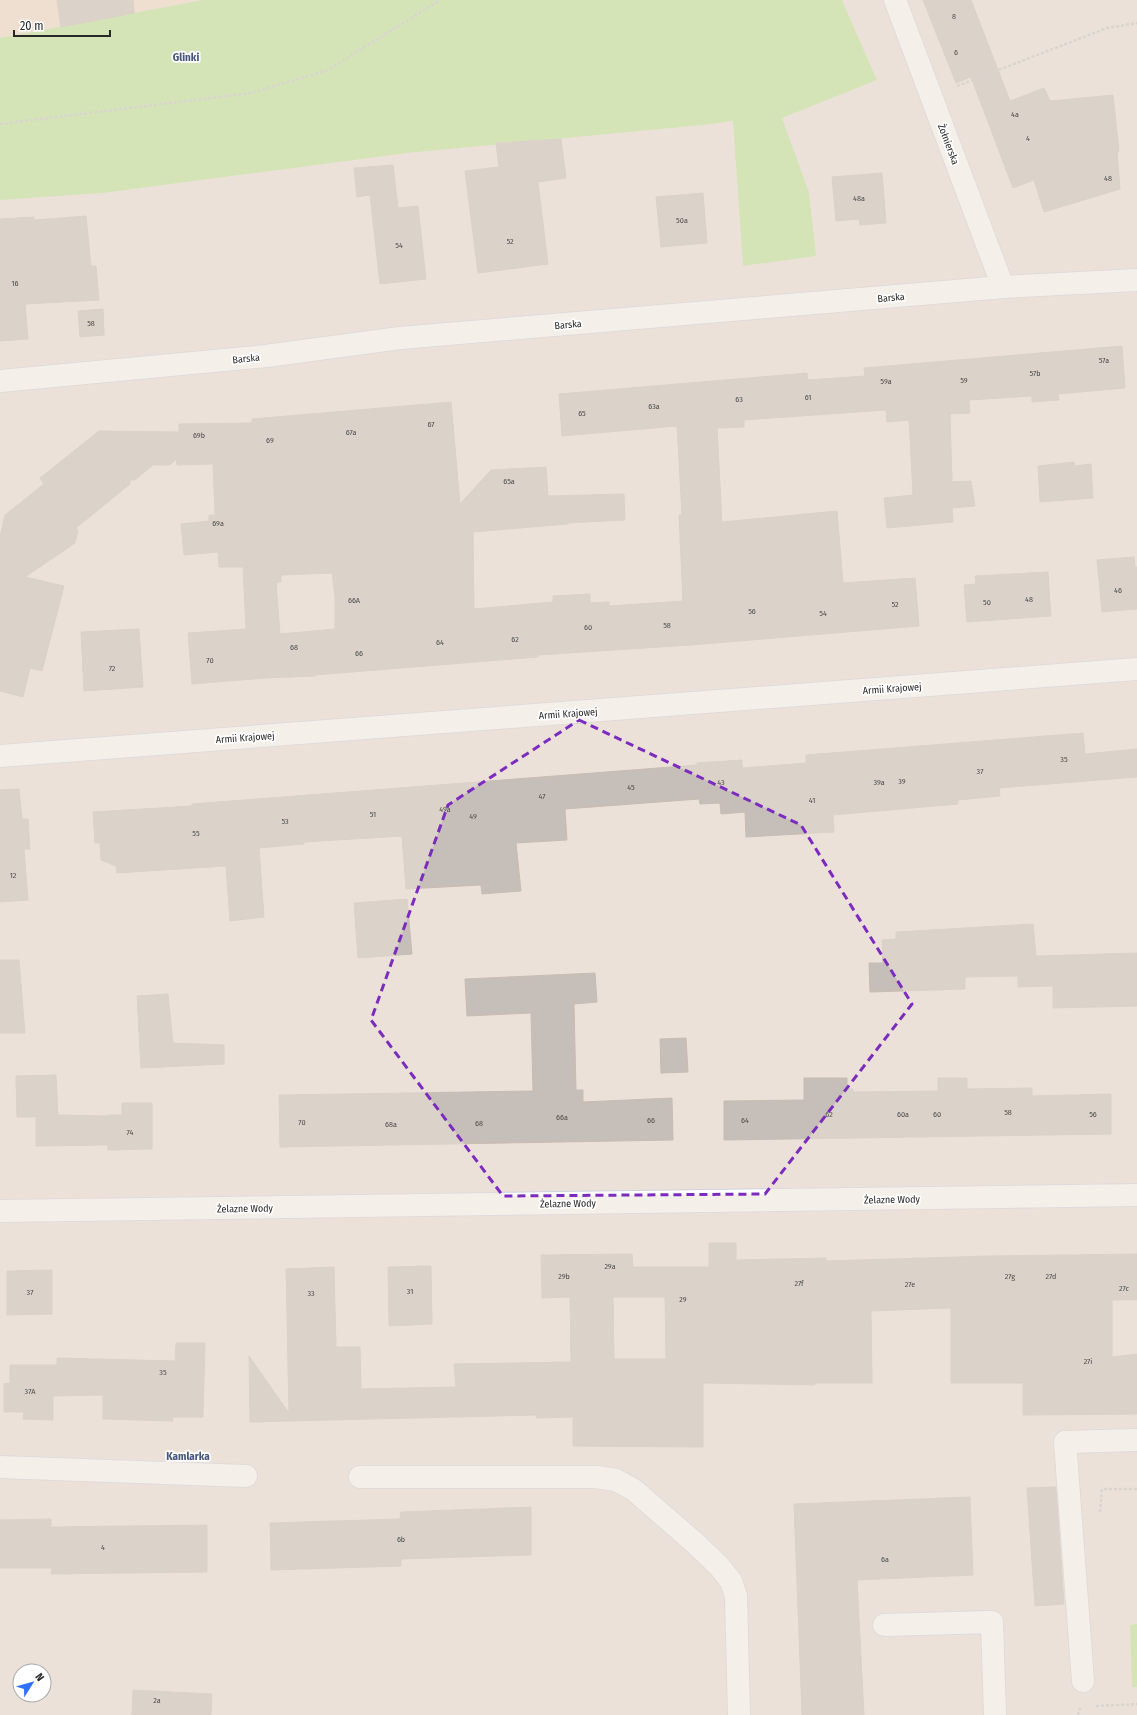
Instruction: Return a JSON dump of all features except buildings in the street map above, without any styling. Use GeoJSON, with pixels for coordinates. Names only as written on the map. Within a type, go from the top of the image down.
{"type":"FeatureCollection","features":[{"type":"Feature","properties":{"kind":"street","name":"Żołnierska"},"geometry":{"type":"LineString","coordinates":[[895,0],[1003,287]]}},
{"type":"Feature","properties":{"kind":"street","name":"Barska"},"geometry":{"type":"LineString","coordinates":[[0,381],[259,356],[400,338],[1003,287],[1137,280]]}},
{"type":"Feature","properties":{"kind":"street","name":"Armii Krajowej"},"geometry":{"type":"LineString","coordinates":[[0,756],[1137,669]]}},
{"type":"Feature","properties":{"kind":"street","name":"Żelazne Wody"},"geometry":{"type":"LineString","coordinates":[[0,1211],[1137,1195]]}},
{"type":"Feature","properties":{"kind":"street"},"geometry":{"type":"LineString","coordinates":[[1084,1681],[1065,1442],[1137,1440]]}},
{"type":"Feature","properties":{"kind":"street"},"geometry":{"type":"LineString","coordinates":[[0,1467],[246,1476]]}},
{"type":"Feature","properties":{"kind":"street"},"geometry":{"type":"LineString","coordinates":[[360,1478],[596,1476],[616,1480],[634,1490],[695,1543],[719,1566],[731,1581],[736,1596],[739,1715]]}},
{"type":"Feature","properties":{"kind":"street"},"geometry":{"type":"LineString","coordinates":[[884,1625],[992,1622],[994,1715]]}},
{"type":"Feature","properties":{"kind":"path"},"geometry":{"type":"LineString","coordinates":[[0,124],[251,92],[328,70],[440,0]]}},
{"type":"Feature","properties":{"kind":"path"},"geometry":{"type":"LineString","coordinates":[[931,96],[1107,28],[1137,23]]}},
{"type":"Feature","properties":{"kind":"path"},"geometry":{"type":"LineString","coordinates":[[1102,1490],[1137,1489]]}},
{"type":"Feature","properties":{"kind":"path"},"geometry":{"type":"LineString","coordinates":[[1094,1706],[1137,1704]]}},
{"type":"Feature","properties":{"kind":"path"},"geometry":{"type":"LineString","coordinates":[[1080,1707],[1087,1707]]}},
{"type":"Feature","properties":{"kind":"highlighted area"},"geometry":{"type":"Polygon","coordinates":[[[579,720],[801,825],[912,1004],[765,1194],[503,1196],[371,1020],[448,805],[579,720]]]}},
{"type":"Feature","properties":{"kind":"shaded area"},"geometry":{"type":"Polygon","coordinates":[[[0,0],[203,0],[0,38],[0,0]]]}},
{"type":"Feature","properties":{"kind":"green space"},"geometry":{"type":"Polygon","coordinates":[[[203,0],[842,0],[877,80],[782,118],[809,192],[816,256],[743,266],[733,121],[407,153],[103,193],[0,200],[0,38],[203,0]]]}},
{"type":"Feature","properties":{"kind":"green space"},"geometry":{"type":"Polygon","coordinates":[[[1137,1624],[1137,1687],[1132,1687],[1130,1625],[1137,1624]]]}},
{"type":"Feature","properties":{"kind":"district","name":"Glinki"},"geometry":{"type":"Point","coordinates":[186,57]}},
{"type":"Feature","properties":{"kind":"district","name":"Kamlarka"},"geometry":{"type":"Point","coordinates":[188,1456]}}]}
